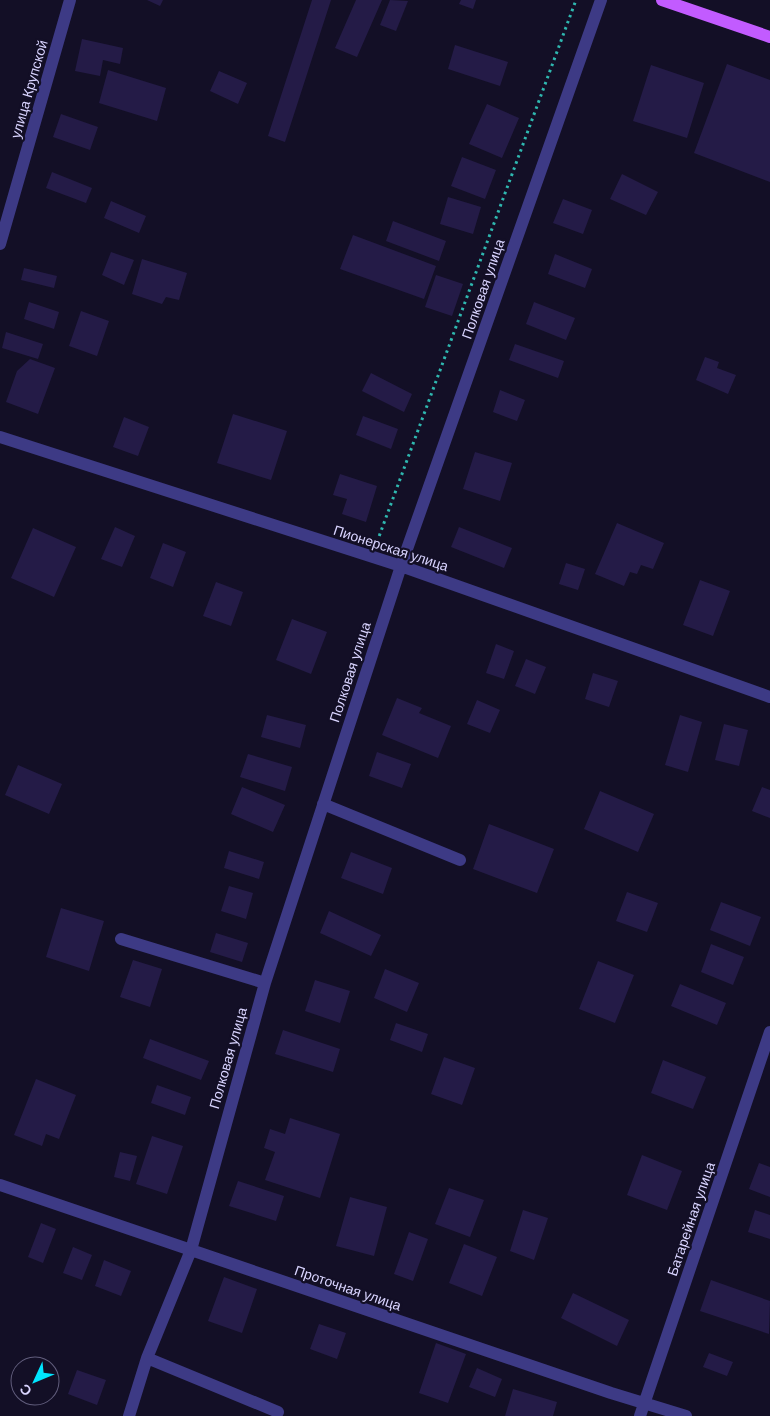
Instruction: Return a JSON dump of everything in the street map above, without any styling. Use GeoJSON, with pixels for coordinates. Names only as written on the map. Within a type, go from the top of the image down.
{"type":"FeatureCollection","features":[{"type":"Feature","properties":{"kind":"main road"},"geometry":{"type":"LineString","coordinates":[[662,0],[770,37]]}},
{"type":"Feature","properties":{"kind":"street","name":"улица Крупской"},"geometry":{"type":"LineString","coordinates":[[0,244],[70,0]]}},
{"type":"Feature","properties":{"kind":"street","name":"Полковая улица"},"geometry":{"type":"LineString","coordinates":[[129,1416],[147,1358],[191,1250],[265,983],[401,566],[601,0]]}},
{"type":"Feature","properties":{"kind":"street","name":"Пионерская улица"},"geometry":{"type":"LineString","coordinates":[[0,437],[401,566],[770,696]]}},
{"type":"Feature","properties":{"kind":"street"},"geometry":{"type":"LineString","coordinates":[[323,804],[460,860]]}},
{"type":"Feature","properties":{"kind":"street"},"geometry":{"type":"LineString","coordinates":[[121,939],[265,983]]}},
{"type":"Feature","properties":{"kind":"street","name":"Батарейная улица"},"geometry":{"type":"LineString","coordinates":[[642,1410],[770,1032]]}},
{"type":"Feature","properties":{"kind":"street","name":"Проточная улица"},"geometry":{"type":"LineString","coordinates":[[0,1185],[191,1250],[642,1410],[686,1416]]}},
{"type":"Feature","properties":{"kind":"street"},"geometry":{"type":"LineString","coordinates":[[147,1358],[278,1412]]}},
{"type":"Feature","properties":{"kind":"path"},"geometry":{"type":"LineString","coordinates":[[372,557],[576,0]]}},
{"type":"Feature","properties":{"kind":"building"},"geometry":{"type":"Polygon","coordinates":[[[147,0],[163,0],[160,6],[147,0]]]}},
{"type":"Feature","properties":{"kind":"building"},"geometry":{"type":"Polygon","coordinates":[[[312,0],[331,0],[285,142],[268,136],[312,0]]]}},
{"type":"Feature","properties":{"kind":"building"},"geometry":{"type":"Polygon","coordinates":[[[356,0],[382,0],[357,57],[335,48],[356,0]]]}},
{"type":"Feature","properties":{"kind":"building"},"geometry":{"type":"Polygon","coordinates":[[[390,0],[408,1],[396,31],[380,25],[390,0]]]}},
{"type":"Feature","properties":{"kind":"building"},"geometry":{"type":"Polygon","coordinates":[[[461,0],[476,0],[473,9],[459,4],[461,0]]]}},
{"type":"Feature","properties":{"kind":"building"},"geometry":{"type":"Polygon","coordinates":[[[82,39],[123,48],[120,64],[103,60],[100,76],[75,71],[82,39]]]}},
{"type":"Feature","properties":{"kind":"building"},"geometry":{"type":"Polygon","coordinates":[[[455,45],[508,62],[500,86],[448,69],[455,45]]]}},
{"type":"Feature","properties":{"kind":"building"},"geometry":{"type":"Polygon","coordinates":[[[727,64],[770,80],[770,182],[694,153],[727,64]]]}},
{"type":"Feature","properties":{"kind":"building"},"geometry":{"type":"Polygon","coordinates":[[[651,65],[704,83],[687,138],[633,121],[651,65]]]}},
{"type":"Feature","properties":{"kind":"building"},"geometry":{"type":"Polygon","coordinates":[[[108,70],[166,88],[157,121],[99,103],[108,70]]]}},
{"type":"Feature","properties":{"kind":"building"},"geometry":{"type":"Polygon","coordinates":[[[219,71],[247,83],[238,104],[210,91],[219,71]]]}},
{"type":"Feature","properties":{"kind":"building"},"geometry":{"type":"Polygon","coordinates":[[[487,104],[519,118],[502,158],[469,144],[487,104]]]}},
{"type":"Feature","properties":{"kind":"building"},"geometry":{"type":"Polygon","coordinates":[[[61,114],[98,127],[90,150],[53,137],[61,114]]]}},
{"type":"Feature","properties":{"kind":"building"},"geometry":{"type":"Polygon","coordinates":[[[462,157],[496,170],[485,199],[451,186],[462,157]]]}},
{"type":"Feature","properties":{"kind":"building"},"geometry":{"type":"Polygon","coordinates":[[[52,172],[92,188],[86,203],[46,188],[52,172]]]}},
{"type":"Feature","properties":{"kind":"building"},"geometry":{"type":"Polygon","coordinates":[[[622,174],[658,192],[646,215],[610,199],[622,174]]]}},
{"type":"Feature","properties":{"kind":"building"},"geometry":{"type":"Polygon","coordinates":[[[448,197],[481,207],[473,234],[440,224],[448,197]]]}},
{"type":"Feature","properties":{"kind":"building"},"geometry":{"type":"Polygon","coordinates":[[[563,199],[592,210],[583,234],[553,223],[563,199]]]}},
{"type":"Feature","properties":{"kind":"building"},"geometry":{"type":"Polygon","coordinates":[[[111,201],[146,216],[139,233],[104,218],[111,201]]]}},
{"type":"Feature","properties":{"kind":"building"},"geometry":{"type":"Polygon","coordinates":[[[393,221],[446,241],[439,261],[386,241],[393,221]]]}},
{"type":"Feature","properties":{"kind":"building"},"geometry":{"type":"Polygon","coordinates":[[[353,235],[436,266],[424,299],[340,269],[353,235]]]}},
{"type":"Feature","properties":{"kind":"building"},"geometry":{"type":"Polygon","coordinates":[[[111,252],[134,260],[124,285],[102,275],[111,252]]]}},
{"type":"Feature","properties":{"kind":"building"},"geometry":{"type":"Polygon","coordinates":[[[555,254],[592,269],[585,288],[548,274],[555,254]]]}},
{"type":"Feature","properties":{"kind":"building"},"geometry":{"type":"Polygon","coordinates":[[[142,259],[187,273],[179,300],[166,297],[162,304],[132,294],[142,259]]]}},
{"type":"Feature","properties":{"kind":"building"},"geometry":{"type":"Polygon","coordinates":[[[24,268],[57,276],[54,288],[21,280],[24,268]]]}},
{"type":"Feature","properties":{"kind":"building"},"geometry":{"type":"Polygon","coordinates":[[[436,275],[463,284],[452,316],[425,307],[436,275]]]}},
{"type":"Feature","properties":{"kind":"building"},"geometry":{"type":"Polygon","coordinates":[[[29,302],[59,312],[54,329],[24,319],[29,302]]]}},
{"type":"Feature","properties":{"kind":"building"},"geometry":{"type":"Polygon","coordinates":[[[534,302],[575,318],[566,340],[526,324],[534,302]]]}},
{"type":"Feature","properties":{"kind":"building"},"geometry":{"type":"Polygon","coordinates":[[[81,311],[109,321],[97,356],[69,346],[81,311]]]}},
{"type":"Feature","properties":{"kind":"building"},"geometry":{"type":"Polygon","coordinates":[[[6,332],[43,344],[38,359],[2,348],[6,332]]]}},
{"type":"Feature","properties":{"kind":"building"},"geometry":{"type":"Polygon","coordinates":[[[515,344],[564,361],[558,378],[509,360],[515,344]]]}},
{"type":"Feature","properties":{"kind":"building"},"geometry":{"type":"Polygon","coordinates":[[[705,357],[719,362],[717,368],[736,375],[728,394],[696,380],[705,357]]]}},
{"type":"Feature","properties":{"kind":"building"},"geometry":{"type":"Polygon","coordinates":[[[30,359],[55,368],[38,414],[6,402],[17,371],[30,359]]]}},
{"type":"Feature","properties":{"kind":"building"},"geometry":{"type":"Polygon","coordinates":[[[371,373],[412,394],[404,412],[362,391],[371,373]]]}},
{"type":"Feature","properties":{"kind":"building"},"geometry":{"type":"Polygon","coordinates":[[[500,390],[525,400],[517,421],[493,412],[500,390]]]}},
{"type":"Feature","properties":{"kind":"building"},"geometry":{"type":"Polygon","coordinates":[[[233,414],[287,431],[271,480],[217,463],[233,414]]]}},
{"type":"Feature","properties":{"kind":"building"},"geometry":{"type":"Polygon","coordinates":[[[363,416],[398,429],[391,449],[356,435],[363,416]]]}},
{"type":"Feature","properties":{"kind":"building"},"geometry":{"type":"Polygon","coordinates":[[[124,417],[149,427],[138,456],[113,447],[124,417]]]}},
{"type":"Feature","properties":{"kind":"building"},"geometry":{"type":"Polygon","coordinates":[[[475,452],[512,463],[500,501],[463,489],[475,452]]]}},
{"type":"Feature","properties":{"kind":"building"},"geometry":{"type":"Polygon","coordinates":[[[340,474],[377,486],[366,522],[342,514],[347,499],[333,495],[340,474]]]}},
{"type":"Feature","properties":{"kind":"building"},"geometry":{"type":"Polygon","coordinates":[[[617,523],[664,543],[653,569],[641,565],[637,574],[630,572],[624,586],[595,574],[617,523]]]}},
{"type":"Feature","properties":{"kind":"building"},"geometry":{"type":"Polygon","coordinates":[[[115,527],[135,536],[122,567],[101,559],[115,527]]]}},
{"type":"Feature","properties":{"kind":"building"},"geometry":{"type":"Polygon","coordinates":[[[459,527],[512,548],[504,568],[451,547],[459,527]]]}},
{"type":"Feature","properties":{"kind":"building"},"geometry":{"type":"Polygon","coordinates":[[[33,528],[76,547],[54,597],[11,578],[33,528]]]}},
{"type":"Feature","properties":{"kind":"building"},"geometry":{"type":"Polygon","coordinates":[[[163,543],[186,552],[173,587],[150,578],[163,543]]]}},
{"type":"Feature","properties":{"kind":"building"},"geometry":{"type":"Polygon","coordinates":[[[566,563],[585,569],[578,590],[559,584],[566,563]]]}},
{"type":"Feature","properties":{"kind":"building"},"geometry":{"type":"Polygon","coordinates":[[[700,580],[730,591],[713,636],[683,625],[700,580]]]}},
{"type":"Feature","properties":{"kind":"building"},"geometry":{"type":"Polygon","coordinates":[[[216,582],[243,592],[231,626],[203,616],[216,582]]]}},
{"type":"Feature","properties":{"kind":"building"},"geometry":{"type":"Polygon","coordinates":[[[292,619],[327,632],[311,674],[276,660],[292,619]]]}},
{"type":"Feature","properties":{"kind":"building"},"geometry":{"type":"Polygon","coordinates":[[[496,644],[514,651],[504,679],[486,673],[496,644]]]}},
{"type":"Feature","properties":{"kind":"building"},"geometry":{"type":"Polygon","coordinates":[[[526,659],[546,667],[535,694],[515,686],[526,659]]]}},
{"type":"Feature","properties":{"kind":"building"},"geometry":{"type":"Polygon","coordinates":[[[593,673],[618,681],[609,707],[585,699],[593,673]]]}},
{"type":"Feature","properties":{"kind":"building"},"geometry":{"type":"Polygon","coordinates":[[[397,698],[422,708],[419,713],[451,726],[438,758],[382,735],[397,698]]]}},
{"type":"Feature","properties":{"kind":"building"},"geometry":{"type":"Polygon","coordinates":[[[477,700],[500,710],[490,733],[467,724],[477,700]]]}},
{"type":"Feature","properties":{"kind":"building"},"geometry":{"type":"Polygon","coordinates":[[[267,715],[306,725],[300,748],[261,737],[267,715]]]}},
{"type":"Feature","properties":{"kind":"building"},"geometry":{"type":"Polygon","coordinates":[[[680,715],[702,722],[688,772],[665,765],[680,715]]]}},
{"type":"Feature","properties":{"kind":"building"},"geometry":{"type":"Polygon","coordinates":[[[724,724],[748,730],[739,766],[715,760],[724,724]]]}},
{"type":"Feature","properties":{"kind":"building"},"geometry":{"type":"Polygon","coordinates":[[[377,752],[411,764],[402,788],[369,776],[377,752]]]}},
{"type":"Feature","properties":{"kind":"building"},"geometry":{"type":"Polygon","coordinates":[[[248,754],[292,767],[285,791],[240,777],[248,754]]]}},
{"type":"Feature","properties":{"kind":"building"},"geometry":{"type":"Polygon","coordinates":[[[18,765],[62,784],[49,814],[5,795],[18,765]]]}},
{"type":"Feature","properties":{"kind":"building"},"geometry":{"type":"Polygon","coordinates":[[[242,787],[285,805],[273,832],[231,814],[242,787]]]}},
{"type":"Feature","properties":{"kind":"building"},"geometry":{"type":"Polygon","coordinates":[[[762,787],[770,790],[770,818],[752,811],[762,787]]]}},
{"type":"Feature","properties":{"kind":"building"},"geometry":{"type":"Polygon","coordinates":[[[600,791],[654,814],[638,852],[584,829],[600,791]]]}},
{"type":"Feature","properties":{"kind":"building"},"geometry":{"type":"Polygon","coordinates":[[[489,824],[554,849],[537,893],[473,869],[489,824]]]}},
{"type":"Feature","properties":{"kind":"building"},"geometry":{"type":"Polygon","coordinates":[[[229,851],[264,862],[259,879],[224,868],[229,851]]]}},
{"type":"Feature","properties":{"kind":"building"},"geometry":{"type":"Polygon","coordinates":[[[351,852],[392,868],[383,894],[341,878],[351,852]]]}},
{"type":"Feature","properties":{"kind":"building"},"geometry":{"type":"Polygon","coordinates":[[[229,886],[253,893],[246,919],[221,911],[229,886]]]}},
{"type":"Feature","properties":{"kind":"building"},"geometry":{"type":"Polygon","coordinates":[[[627,892],[658,903],[647,932],[616,921],[627,892]]]}},
{"type":"Feature","properties":{"kind":"building"},"geometry":{"type":"Polygon","coordinates":[[[721,902],[761,917],[750,946],[710,930],[721,902]]]}},
{"type":"Feature","properties":{"kind":"building"},"geometry":{"type":"Polygon","coordinates":[[[61,908],[104,921],[89,971],[46,957],[61,908]]]}},
{"type":"Feature","properties":{"kind":"building"},"geometry":{"type":"Polygon","coordinates":[[[329,911],[381,935],[371,956],[320,933],[329,911]]]}},
{"type":"Feature","properties":{"kind":"building"},"geometry":{"type":"Polygon","coordinates":[[[216,933],[248,943],[242,962],[210,952],[216,933]]]}},
{"type":"Feature","properties":{"kind":"building"},"geometry":{"type":"Polygon","coordinates":[[[711,944],[744,957],[733,985],[701,972],[711,944]]]}},
{"type":"Feature","properties":{"kind":"building"},"geometry":{"type":"Polygon","coordinates":[[[133,960],[162,969],[150,1007],[120,997],[133,960]]]}},
{"type":"Feature","properties":{"kind":"building"},"geometry":{"type":"Polygon","coordinates":[[[598,961],[634,975],[615,1023],[579,1009],[598,961]]]}},
{"type":"Feature","properties":{"kind":"building"},"geometry":{"type":"Polygon","coordinates":[[[385,969],[419,983],[407,1012],[374,998],[385,969]]]}},
{"type":"Feature","properties":{"kind":"building"},"geometry":{"type":"Polygon","coordinates":[[[315,980],[350,991],[340,1023],[305,1011],[315,980]]]}},
{"type":"Feature","properties":{"kind":"building"},"geometry":{"type":"Polygon","coordinates":[[[680,984],[726,1003],[717,1025],[671,1006],[680,984]]]}},
{"type":"Feature","properties":{"kind":"building"},"geometry":{"type":"Polygon","coordinates":[[[396,1023],[428,1034],[422,1052],[390,1040],[396,1023]]]}},
{"type":"Feature","properties":{"kind":"building"},"geometry":{"type":"Polygon","coordinates":[[[283,1030],[340,1049],[333,1072],[275,1054],[283,1030]]]}},
{"type":"Feature","properties":{"kind":"building"},"geometry":{"type":"Polygon","coordinates":[[[150,1039],[209,1061],[201,1080],[143,1058],[150,1039]]]}},
{"type":"Feature","properties":{"kind":"building"},"geometry":{"type":"Polygon","coordinates":[[[444,1057],[475,1068],[462,1105],[431,1094],[444,1057]]]}},
{"type":"Feature","properties":{"kind":"building"},"geometry":{"type":"Polygon","coordinates":[[[663,1060],[706,1077],[693,1109],[651,1093],[663,1060]]]}},
{"type":"Feature","properties":{"kind":"building"},"geometry":{"type":"Polygon","coordinates":[[[36,1079],[76,1095],[59,1139],[46,1134],[42,1146],[14,1135],[36,1079]]]}},
{"type":"Feature","properties":{"kind":"building"},"geometry":{"type":"Polygon","coordinates":[[[157,1085],[191,1097],[185,1115],[151,1103],[157,1085]]]}},
{"type":"Feature","properties":{"kind":"building"},"geometry":{"type":"Polygon","coordinates":[[[290,1118],[340,1134],[320,1198],[265,1180],[275,1152],[264,1148],[270,1129],[285,1134],[290,1118]]]}},
{"type":"Feature","properties":{"kind":"building"},"geometry":{"type":"Polygon","coordinates":[[[152,1136],[183,1146],[167,1194],[136,1184],[152,1136]]]}},
{"type":"Feature","properties":{"kind":"building"},"geometry":{"type":"Polygon","coordinates":[[[120,1152],[137,1156],[130,1181],[114,1177],[120,1152]]]}},
{"type":"Feature","properties":{"kind":"building"},"geometry":{"type":"Polygon","coordinates":[[[642,1155],[682,1171],[667,1210],[627,1195],[642,1155]]]}},
{"type":"Feature","properties":{"kind":"building"},"geometry":{"type":"Polygon","coordinates":[[[759,1163],[770,1167],[770,1197],[749,1189],[759,1163]]]}},
{"type":"Feature","properties":{"kind":"building"},"geometry":{"type":"Polygon","coordinates":[[[238,1181],[284,1196],[276,1221],[229,1206],[238,1181]]]}},
{"type":"Feature","properties":{"kind":"building"},"geometry":{"type":"Polygon","coordinates":[[[449,1188],[484,1200],[470,1237],[435,1224],[449,1188]]]}},
{"type":"Feature","properties":{"kind":"building"},"geometry":{"type":"Polygon","coordinates":[[[350,1197],[387,1207],[374,1256],[336,1246],[350,1197]]]}},
{"type":"Feature","properties":{"kind":"building"},"geometry":{"type":"Polygon","coordinates":[[[523,1210],[548,1218],[534,1260],[510,1251],[523,1210]]]}},
{"type":"Feature","properties":{"kind":"building"},"geometry":{"type":"Polygon","coordinates":[[[755,1210],[770,1215],[770,1239],[748,1232],[755,1210]]]}},
{"type":"Feature","properties":{"kind":"building"},"geometry":{"type":"Polygon","coordinates":[[[41,1223],[56,1229],[43,1263],[28,1257],[41,1223]]]}},
{"type":"Feature","properties":{"kind":"building"},"geometry":{"type":"Polygon","coordinates":[[[409,1232],[428,1239],[413,1281],[394,1274],[409,1232]]]}},
{"type":"Feature","properties":{"kind":"building"},"geometry":{"type":"Polygon","coordinates":[[[464,1244],[497,1257],[482,1296],[449,1283],[464,1244]]]}},
{"type":"Feature","properties":{"kind":"building"},"geometry":{"type":"Polygon","coordinates":[[[73,1247],[92,1255],[82,1280],[63,1273],[73,1247]]]}},
{"type":"Feature","properties":{"kind":"building"},"geometry":{"type":"Polygon","coordinates":[[[104,1260],[131,1271],[121,1296],[95,1286],[104,1260]]]}},
{"type":"Feature","properties":{"kind":"building"},"geometry":{"type":"Polygon","coordinates":[[[224,1277],[257,1289],[242,1333],[208,1321],[224,1277]]]}},
{"type":"Feature","properties":{"kind":"building"},"geometry":{"type":"Polygon","coordinates":[[[711,1280],[770,1301],[769,1334],[700,1311],[711,1280]]]}},
{"type":"Feature","properties":{"kind":"building"},"geometry":{"type":"Polygon","coordinates":[[[573,1293],[629,1320],[617,1346],[561,1318],[573,1293]]]}},
{"type":"Feature","properties":{"kind":"building"},"geometry":{"type":"Polygon","coordinates":[[[319,1324],[346,1333],[337,1359],[310,1349],[319,1324]]]}},
{"type":"Feature","properties":{"kind":"building"},"geometry":{"type":"Polygon","coordinates":[[[436,1343],[466,1354],[448,1403],[419,1393],[436,1343]]]}},
{"type":"Feature","properties":{"kind":"building"},"geometry":{"type":"Polygon","coordinates":[[[709,1353],[733,1362],[727,1376],[703,1367],[709,1353]]]}},
{"type":"Feature","properties":{"kind":"building"},"geometry":{"type":"Polygon","coordinates":[[[477,1368],[502,1379],[495,1397],[469,1387],[477,1368]]]}},
{"type":"Feature","properties":{"kind":"building"},"geometry":{"type":"Polygon","coordinates":[[[77,1370],[106,1380],[97,1405],[68,1394],[77,1370]]]}},
{"type":"Feature","properties":{"kind":"building"},"geometry":{"type":"Polygon","coordinates":[[[513,1389],[557,1402],[553,1416],[505,1416],[513,1389]]]}}]}
